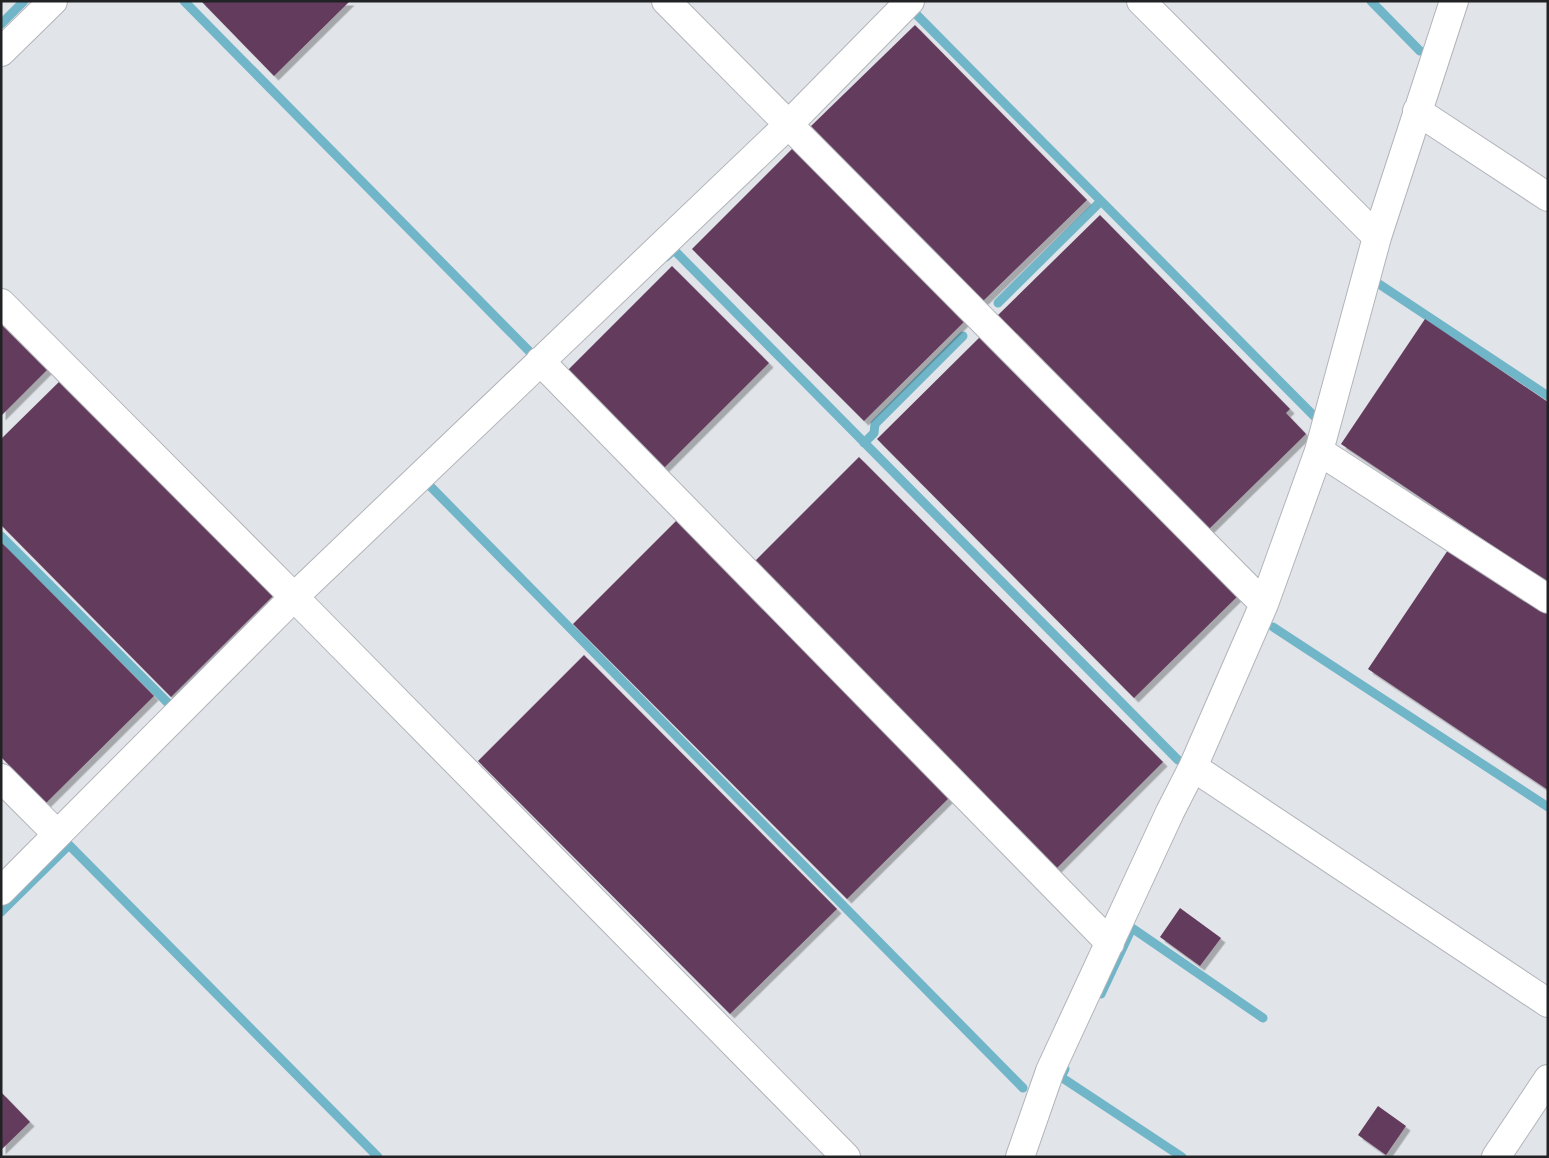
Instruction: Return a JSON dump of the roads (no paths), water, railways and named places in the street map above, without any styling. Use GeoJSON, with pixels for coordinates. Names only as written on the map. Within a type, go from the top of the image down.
{"type":"FeatureCollection","features":[{"type":"Feature","properties":{"kind":"street"},"geometry":{"type":"LineString","coordinates":[[1,52],[53,1]]}},
{"type":"Feature","properties":{"kind":"street"},"geometry":{"type":"LineString","coordinates":[[666,1],[1264,604]]}},
{"type":"Feature","properties":{"kind":"street"},"geometry":{"type":"LineString","coordinates":[[1,891],[294,597],[789,124],[910,1]]}},
{"type":"Feature","properties":{"kind":"street"},"geometry":{"type":"LineString","coordinates":[[1141,1],[1377,238]]}},
{"type":"Feature","properties":{"kind":"street"},"geometry":{"type":"LineString","coordinates":[[1020,1157],[1050,1071],[1170,812],[1193,767],[1264,604],[1319,451],[1377,238],[1454,1]]}},
{"type":"Feature","properties":{"kind":"street"},"geometry":{"type":"LineString","coordinates":[[1418,111],[1548,197]]}},
{"type":"Feature","properties":{"kind":"street"},"geometry":{"type":"LineString","coordinates":[[1,303],[846,1157]]}},
{"type":"Feature","properties":{"kind":"street"},"geometry":{"type":"LineString","coordinates":[[540,361],[1110,943]]}},
{"type":"Feature","properties":{"kind":"street"},"geometry":{"type":"LineString","coordinates":[[1319,451],[1548,599]]}},
{"type":"Feature","properties":{"kind":"street"},"geometry":{"type":"LineString","coordinates":[[1193,767],[1548,1003]]}},
{"type":"Feature","properties":{"kind":"street"},"geometry":{"type":"LineString","coordinates":[[1,778],[57,834]]}},
{"type":"Feature","properties":{"kind":"street"},"geometry":{"type":"LineString","coordinates":[[1496,1157],[1548,1080]]}},
{"type":"Feature","properties":{"kind":"waterway"},"geometry":{"type":"LineString","coordinates":[[1,24],[24,1]]}},
{"type":"Feature","properties":{"kind":"waterway"},"geometry":{"type":"LineString","coordinates":[[184,1],[529,351]]}},
{"type":"Feature","properties":{"kind":"waterway"},"geometry":{"type":"LineString","coordinates":[[1371,1],[1420,51]]}},
{"type":"Feature","properties":{"kind":"waterway"},"geometry":{"type":"LineString","coordinates":[[917,6],[912,10],[1314,416]]}},
{"type":"Feature","properties":{"kind":"waterway"},"geometry":{"type":"LineString","coordinates":[[998,303],[1101,201]]}},
{"type":"Feature","properties":{"kind":"waterway"},"geometry":{"type":"LineString","coordinates":[[666,257],[674,250],[1178,760]]}},
{"type":"Feature","properties":{"kind":"waterway"},"geometry":{"type":"LineString","coordinates":[[1379,284],[1548,396]]}},
{"type":"Feature","properties":{"kind":"waterway"},"geometry":{"type":"LineString","coordinates":[[864,443],[874,433],[875,424],[963,336]]}},
{"type":"Feature","properties":{"kind":"waterway"},"geometry":{"type":"LineString","coordinates":[[430,486],[1023,1088]]}},
{"type":"Feature","properties":{"kind":"waterway"},"geometry":{"type":"LineString","coordinates":[[1,536],[168,703]]}},
{"type":"Feature","properties":{"kind":"waterway"},"geometry":{"type":"LineString","coordinates":[[1273,627],[1548,807]]}},
{"type":"Feature","properties":{"kind":"waterway"},"geometry":{"type":"LineString","coordinates":[[1,912],[69,845],[378,1157]]}},
{"type":"Feature","properties":{"kind":"waterway"},"geometry":{"type":"LineString","coordinates":[[1101,994],[1132,928],[1263,1018]]}},
{"type":"Feature","properties":{"kind":"waterway"},"geometry":{"type":"LineString","coordinates":[[1065,1069],[1061,1077],[1182,1157]]}}]}
